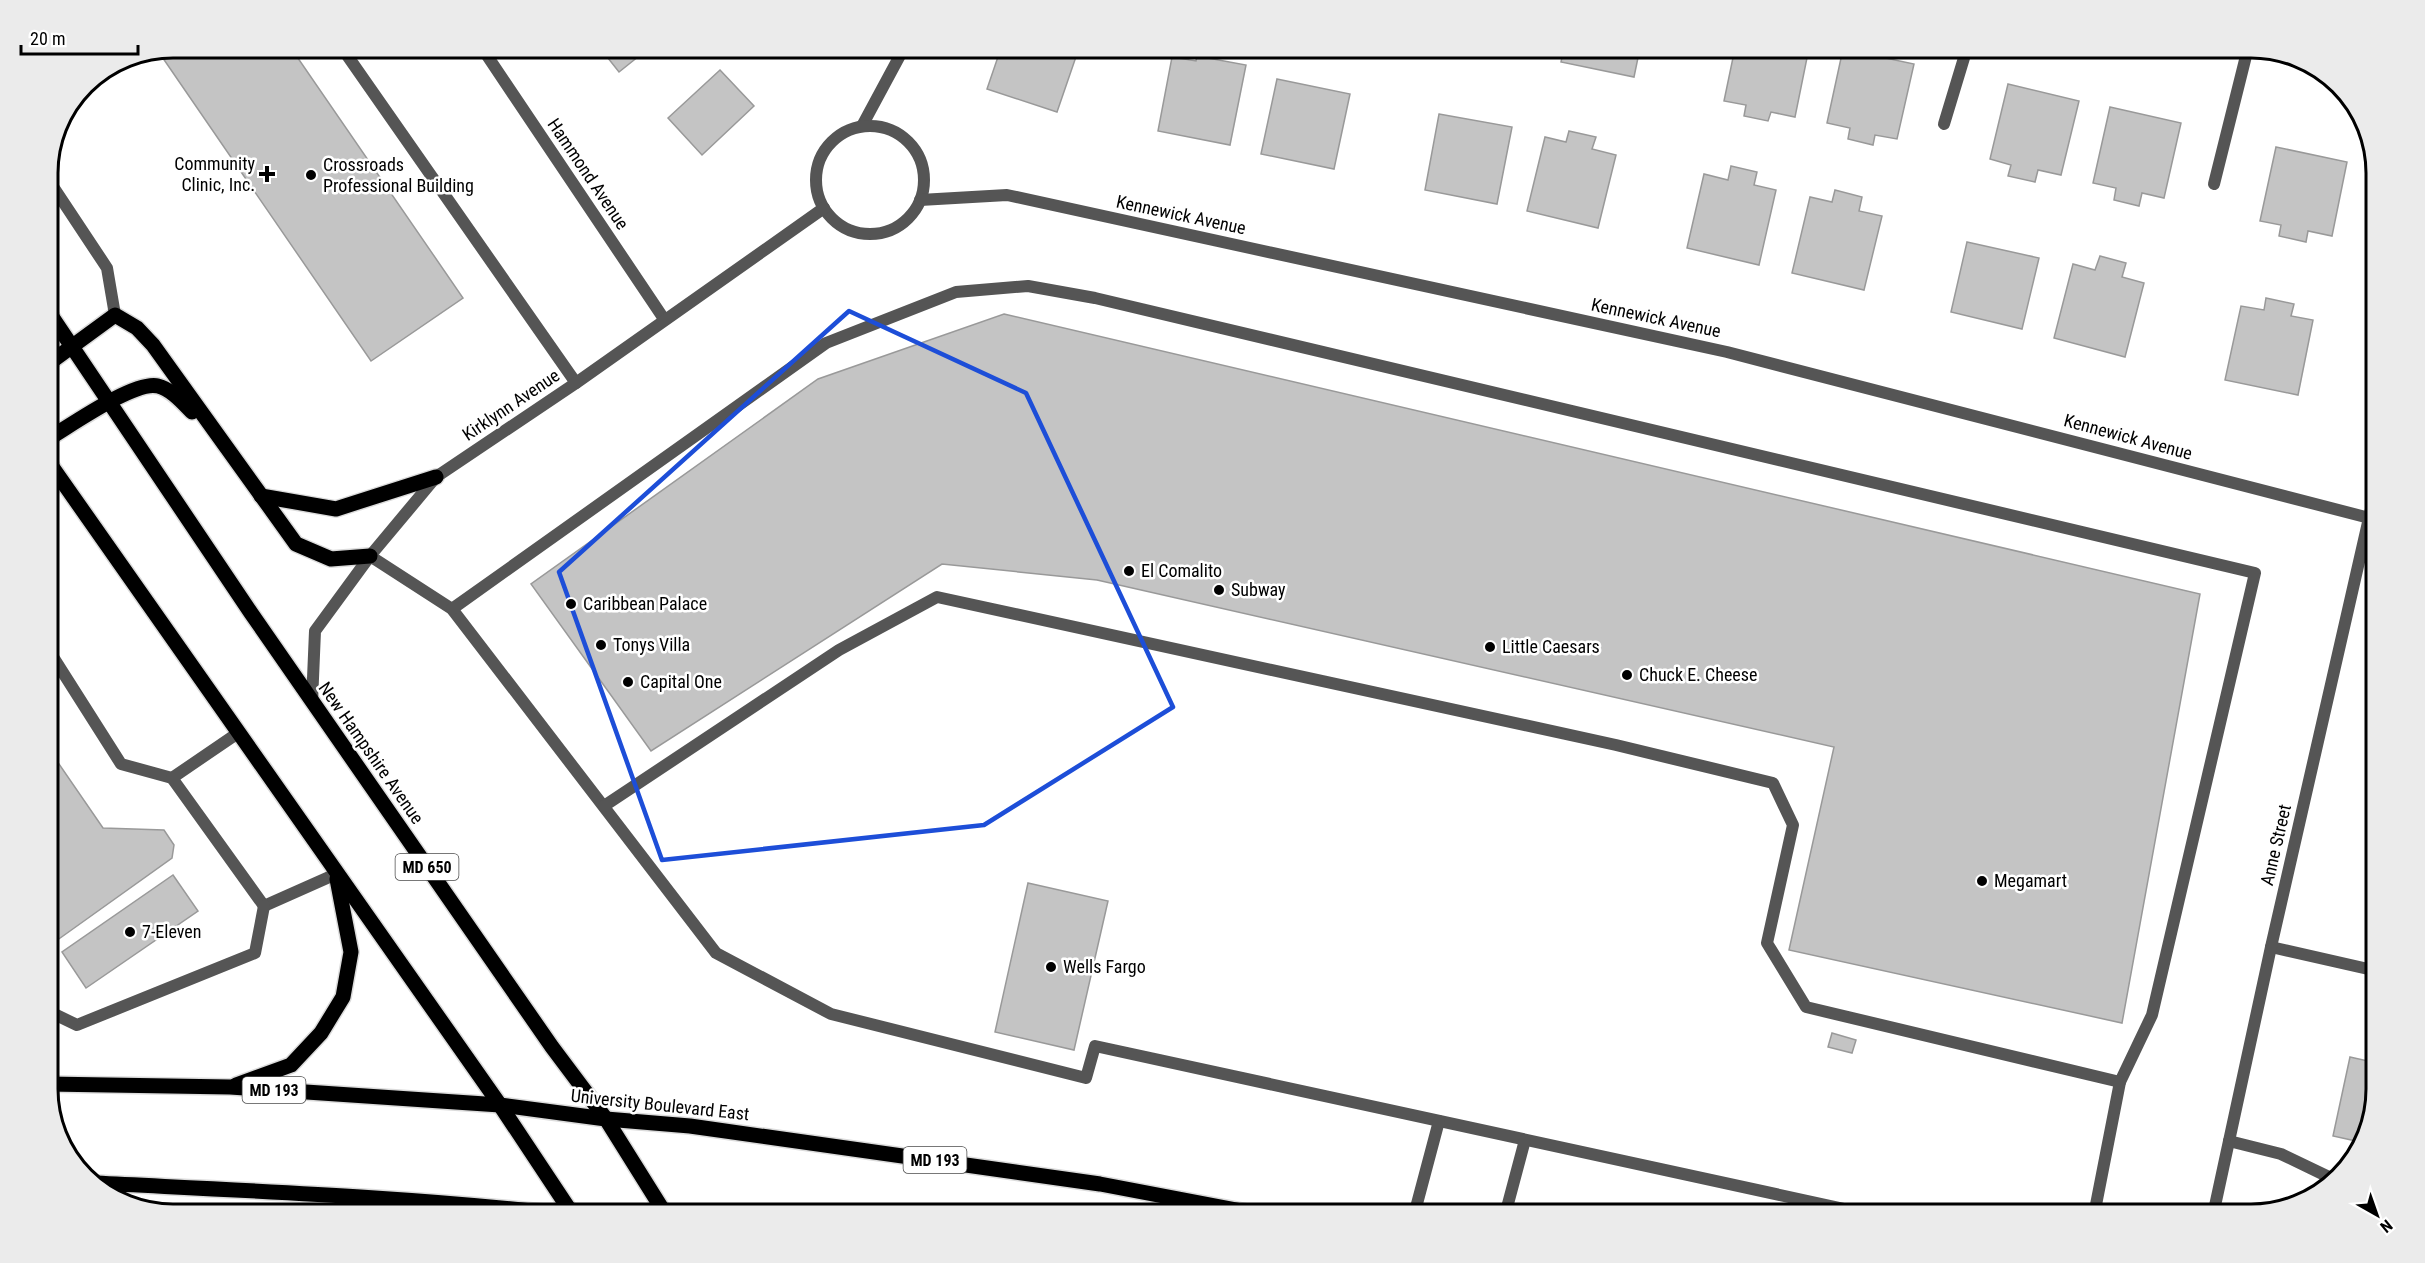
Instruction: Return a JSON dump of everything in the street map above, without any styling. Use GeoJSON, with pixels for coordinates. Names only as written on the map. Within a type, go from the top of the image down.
{"type":"FeatureCollection","features":[{"type":"Feature","properties":{"kind":"main road"},"geometry":{"type":"LineString","coordinates":[[59,356],[116,315],[137,328],[153,345],[296,544],[331,559],[370,556]]}},
{"type":"Feature","properties":{"kind":"main road","name":"New Hampshire Avenue"},"geometry":{"type":"LineString","coordinates":[[59,327],[312,702],[552,1047],[606,1119],[659,1204]]}},
{"type":"Feature","properties":{"kind":"main road"},"geometry":{"type":"LineString","coordinates":[[59,432],[109,402],[143,386],[159,386],[175,396],[212,430]]}},
{"type":"Feature","properties":{"kind":"main road"},"geometry":{"type":"LineString","coordinates":[[59,477],[500,1105],[565,1204]]}},
{"type":"Feature","properties":{"kind":"main road"},"geometry":{"type":"LineString","coordinates":[[261,496],[336,508],[436,477]]}},
{"type":"Feature","properties":{"kind":"main road"},"geometry":{"type":"LineString","coordinates":[[230,1087],[291,1065],[321,1033],[343,997],[351,952],[336,874]]}},
{"type":"Feature","properties":{"kind":"main road","name":"University Boulevard East"},"geometry":{"type":"LineString","coordinates":[[59,1083],[230,1087],[500,1105],[606,1119],[690,1126],[1088,1182],[1205,1204]]}},
{"type":"Feature","properties":{"kind":"main road"},"geometry":{"type":"LineString","coordinates":[[107,1184],[458,1204]]}},
{"type":"Feature","properties":{"kind":"street"},"geometry":{"type":"LineString","coordinates":[[1944,124],[1964,58]]}},
{"type":"Feature","properties":{"kind":"street"},"geometry":{"type":"LineString","coordinates":[[2214,184],[2245,58]]}},
{"type":"Feature","properties":{"kind":"street"},"geometry":{"type":"LineString","coordinates":[[350,59],[576,383]]}},
{"type":"Feature","properties":{"kind":"street","name":"Hammond Avenue"},"geometry":{"type":"LineString","coordinates":[[489,59],[664,319]]}},
{"type":"Feature","properties":{"kind":"street"},"geometry":{"type":"LineString","coordinates":[[862,126],[898,59]]}},
{"type":"Feature","properties":{"kind":"street"},"geometry":{"type":"LineString","coordinates":[[862,126],[882,127],[899,134],[913,147],[922,163],[925,182],[920,200],[906,221],[889,230],[871,234],[852,231],[836,222],[818,197],[816,178],[820,159],[830,144],[845,132],[862,126]]}},
{"type":"Feature","properties":{"kind":"street","name":"Kennewick Avenue"},"geometry":{"type":"LineString","coordinates":[[920,200],[1007,195],[1692,344],[2366,517]]}},
{"type":"Feature","properties":{"kind":"street"},"geometry":{"type":"LineString","coordinates":[[59,196],[107,268],[116,315]]}},
{"type":"Feature","properties":{"kind":"street","name":"Kirklynn Avenue"},"geometry":{"type":"LineString","coordinates":[[312,702],[315,631],[370,556],[436,477],[576,383],[824,208]]}},
{"type":"Feature","properties":{"kind":"street"},"geometry":{"type":"LineString","coordinates":[[452,609],[826,343],[956,292],[1028,286],[1095,298],[2254,573],[2152,1015],[2120,1082],[2096,1204]]}},
{"type":"Feature","properties":{"kind":"street","name":"Anne Street"},"geometry":{"type":"LineString","coordinates":[[2215,1204],[2271,947],[2366,548]]}},
{"type":"Feature","properties":{"kind":"street"},"geometry":{"type":"LineString","coordinates":[[370,556],[452,609],[716,953],[831,1014],[1086,1078],[1095,1046],[1821,1204]]}},
{"type":"Feature","properties":{"kind":"street"},"geometry":{"type":"LineString","coordinates":[[604,806],[839,650],[937,597],[1616,745],[1773,783],[1793,825],[1767,943],[1806,1007],[2120,1082]]}},
{"type":"Feature","properties":{"kind":"street"},"geometry":{"type":"LineString","coordinates":[[59,666],[121,764],[172,778],[264,906],[255,953],[77,1025],[59,1016]]}},
{"type":"Feature","properties":{"kind":"street"},"geometry":{"type":"LineString","coordinates":[[172,778],[238,733]]}},
{"type":"Feature","properties":{"kind":"street"},"geometry":{"type":"LineString","coordinates":[[264,906],[336,874]]}},
{"type":"Feature","properties":{"kind":"street"},"geometry":{"type":"LineString","coordinates":[[2271,947],[2366,969]]}},
{"type":"Feature","properties":{"kind":"street"},"geometry":{"type":"LineString","coordinates":[[1417,1204],[1439,1121]]}},
{"type":"Feature","properties":{"kind":"street"},"geometry":{"type":"LineString","coordinates":[[1508,1204],[1525,1140]]}},
{"type":"Feature","properties":{"kind":"street"},"geometry":{"type":"LineString","coordinates":[[2229,1141],[2282,1154],[2327,1176]]}},
{"type":"Feature","properties":{"kind":"highlighted area"},"geometry":{"type":"Polygon","coordinates":[[[849,311],[1026,393],[1173,707],[984,825],[662,860],[559,572],[849,311]]]}},
{"type":"Feature","properties":{"kind":"building"},"geometry":{"type":"Polygon","coordinates":[[[1211,58],[1246,65],[1230,145],[1158,131],[1172,59],[1196,61],[1196,59],[1211,58]]]}},
{"type":"Feature","properties":{"kind":"building"},"geometry":{"type":"Polygon","coordinates":[[[1562,58],[1638,58],[1634,77],[1561,62],[1562,58]]]}},
{"type":"Feature","properties":{"kind":"building"},"geometry":{"type":"Polygon","coordinates":[[[1733,58],[1807,58],[1795,117],[1771,112],[1768,121],[1744,116],[1746,105],[1724,101],[1733,58]]]}},
{"type":"Feature","properties":{"kind":"building"},"geometry":{"type":"Polygon","coordinates":[[[1841,58],[1886,58],[1914,64],[1897,139],[1875,135],[1873,145],[1848,139],[1850,128],[1827,123],[1841,58]]]}},
{"type":"Feature","properties":{"kind":"building","name":"Crossroads Professional Building"},"geometry":{"type":"Polygon","coordinates":[[[164,59],[299,59],[463,298],[371,361],[164,59]]]}},
{"type":"Feature","properties":{"kind":"building"},"geometry":{"type":"Polygon","coordinates":[[[609,59],[636,59],[619,72],[609,59]]]}},
{"type":"Feature","properties":{"kind":"building"},"geometry":{"type":"Polygon","coordinates":[[[997,59],[1075,59],[1057,112],[987,89],[997,59]]]}},
{"type":"Feature","properties":{"kind":"building"},"geometry":{"type":"Polygon","coordinates":[[[720,70],[754,106],[702,155],[668,118],[720,70]]]}},
{"type":"Feature","properties":{"kind":"building"},"geometry":{"type":"Polygon","coordinates":[[[1277,79],[1350,94],[1334,169],[1261,154],[1277,79]]]}},
{"type":"Feature","properties":{"kind":"building"},"geometry":{"type":"Polygon","coordinates":[[[2008,84],[2079,101],[2061,175],[2038,170],[2035,182],[2008,176],[2011,165],[1990,159],[2008,84]]]}},
{"type":"Feature","properties":{"kind":"building"},"geometry":{"type":"Polygon","coordinates":[[[2110,107],[2181,123],[2164,198],[2142,193],[2139,206],[2114,200],[2116,188],[2093,183],[2110,107]]]}},
{"type":"Feature","properties":{"kind":"building"},"geometry":{"type":"Polygon","coordinates":[[[1439,114],[1512,127],[1497,204],[1425,190],[1439,114]]]}},
{"type":"Feature","properties":{"kind":"building"},"geometry":{"type":"Polygon","coordinates":[[[1569,131],[1596,137],[1592,149],[1616,155],[1598,228],[1527,211],[1545,137],[1566,142],[1569,131]]]}},
{"type":"Feature","properties":{"kind":"building"},"geometry":{"type":"Polygon","coordinates":[[[2276,147],[2347,162],[2332,236],[2308,231],[2306,242],[2279,236],[2281,225],[2260,221],[2276,147]]]}},
{"type":"Feature","properties":{"kind":"building"},"geometry":{"type":"Polygon","coordinates":[[[1731,166],[1757,172],[1754,185],[1776,190],[1759,265],[1687,248],[1704,174],[1728,180],[1731,166]]]}},
{"type":"Feature","properties":{"kind":"building"},"geometry":{"type":"Polygon","coordinates":[[[1835,190],[1862,197],[1859,211],[1882,216],[1864,290],[1792,273],[1810,197],[1832,202],[1835,190]]]}},
{"type":"Feature","properties":{"kind":"building"},"geometry":{"type":"Polygon","coordinates":[[[1967,242],[2039,258],[2022,329],[1951,312],[1967,242]]]}},
{"type":"Feature","properties":{"kind":"building"},"geometry":{"type":"Polygon","coordinates":[[[2100,256],[2126,263],[2122,277],[2144,283],[2125,357],[2054,338],[2073,264],[2095,270],[2100,256]]]}},
{"type":"Feature","properties":{"kind":"building"},"geometry":{"type":"Polygon","coordinates":[[[2266,298],[2294,304],[2291,316],[2313,320],[2298,395],[2225,380],[2241,306],[2264,310],[2266,298]]]}},
{"type":"Feature","properties":{"kind":"building"},"geometry":{"type":"Polygon","coordinates":[[[1004,314],[2200,594],[2122,1023],[1789,950],[1834,747],[1097,580],[942,564],[651,751],[531,584],[818,379],[1004,314]]]}},
{"type":"Feature","properties":{"kind":"building"},"geometry":{"type":"Polygon","coordinates":[[[59,764],[103,828],[164,830],[174,845],[172,858],[59,939],[59,764]]]}},
{"type":"Feature","properties":{"kind":"building","name":"7-Eleven"},"geometry":{"type":"Polygon","coordinates":[[[173,875],[198,911],[86,988],[62,952],[173,875]]]}},
{"type":"Feature","properties":{"kind":"building","name":"Wells Fargo"},"geometry":{"type":"Polygon","coordinates":[[[1028,883],[1108,901],[1074,1050],[995,1032],[1028,883]]]}},
{"type":"Feature","properties":{"kind":"building"},"geometry":{"type":"Polygon","coordinates":[[[1832,1033],[1856,1040],[1852,1053],[1828,1047],[1832,1033]]]}},
{"type":"Feature","properties":{"kind":"building"},"geometry":{"type":"Polygon","coordinates":[[[2350,1057],[2366,1061],[2366,1105],[2355,1141],[2333,1136],[2350,1057]]]}},
{"type":"Feature","properties":{"kind":"place","name":"Community Clinic, Inc."},"geometry":{"type":"Point","coordinates":[267,174]}},
{"type":"Feature","properties":{"kind":"place","name":"Crossroads Professional Building"},"geometry":{"type":"Point","coordinates":[311,175]}},
{"type":"Feature","properties":{"kind":"place","name":"El Comalito"},"geometry":{"type":"Point","coordinates":[1129,571]}},
{"type":"Feature","properties":{"kind":"place","name":"Subway"},"geometry":{"type":"Point","coordinates":[1219,590]}},
{"type":"Feature","properties":{"kind":"place","name":"Caribbean Palace"},"geometry":{"type":"Point","coordinates":[571,604]}},
{"type":"Feature","properties":{"kind":"place","name":"Tonys Villa"},"geometry":{"type":"Point","coordinates":[601,645]}},
{"type":"Feature","properties":{"kind":"place","name":"Little Caesars"},"geometry":{"type":"Point","coordinates":[1490,647]}},
{"type":"Feature","properties":{"kind":"place","name":"Chuck E. Cheese"},"geometry":{"type":"Point","coordinates":[1627,675]}},
{"type":"Feature","properties":{"kind":"place","name":"Capital One"},"geometry":{"type":"Point","coordinates":[628,682]}},
{"type":"Feature","properties":{"kind":"place","name":"Megamart"},"geometry":{"type":"Point","coordinates":[1982,881]}},
{"type":"Feature","properties":{"kind":"place","name":"7-Eleven"},"geometry":{"type":"Point","coordinates":[130,932]}},
{"type":"Feature","properties":{"kind":"place","name":"Wells Fargo"},"geometry":{"type":"Point","coordinates":[1051,967]}}]}
